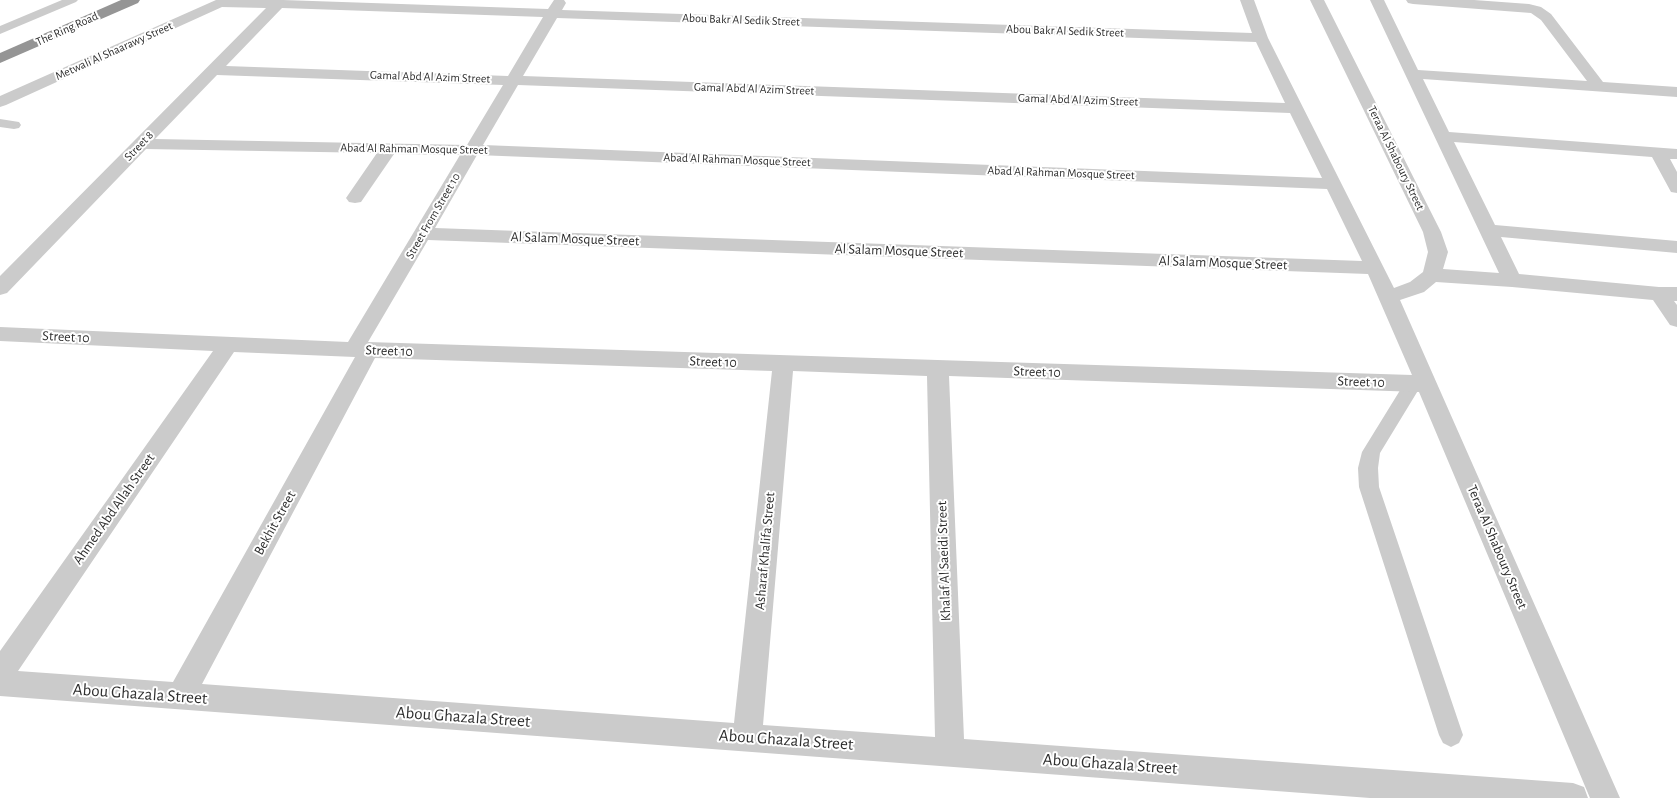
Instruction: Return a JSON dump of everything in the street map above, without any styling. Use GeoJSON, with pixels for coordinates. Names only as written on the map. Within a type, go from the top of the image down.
{"type":"FeatureCollection","features":[{"type":"Feature","properties":{"kind":"highway","name":"The Ring Road"},"geometry":{"type":"LineString","coordinates":[[0,58],[133,0]]}},
{"type":"Feature","properties":{"kind":"street","name":"Teraa Al Shaboury Street"},"geometry":{"type":"LineString","coordinates":[[1247,0],[1261,38],[1389,297],[1420,384],[1605,798]]}},
{"type":"Feature","properties":{"kind":"street","name":"Teraa Al Shaboury Street"},"geometry":{"type":"LineString","coordinates":[[1317,0],[1432,232],[1438,252],[1432,275]]}},
{"type":"Feature","properties":{"kind":"street"},"geometry":{"type":"LineString","coordinates":[[1377,0],[1512,280]]}},
{"type":"Feature","properties":{"kind":"street"},"geometry":{"type":"LineString","coordinates":[[1414,0],[1529,8],[1536,10],[1546,17],[1599,87]]}},
{"type":"Feature","properties":{"kind":"street","name":"Abou Bakr Al Sedik Street"},"geometry":{"type":"LineString","coordinates":[[224,1],[278,4],[557,6],[1261,38]]}},
{"type":"Feature","properties":{"kind":"street","name":"Metwali Al Shaarawy Street"},"geometry":{"type":"LineString","coordinates":[[0,102],[224,1]]}},
{"type":"Feature","properties":{"kind":"street","name":"Street 8"},"geometry":{"type":"LineString","coordinates":[[0,288],[278,4]]}},
{"type":"Feature","properties":{"kind":"street","name":"Street From Street 10"},"geometry":{"type":"LineString","coordinates":[[362,350],[423,234],[557,6]]}},
{"type":"Feature","properties":{"kind":"street","name":"Gamal Abd Al Azim Street"},"geometry":{"type":"LineString","coordinates":[[213,70],[1295,108]]}},
{"type":"Feature","properties":{"kind":"street"},"geometry":{"type":"LineString","coordinates":[[1412,74],[1677,92]]}},
{"type":"Feature","properties":{"kind":"street"},"geometry":{"type":"LineString","coordinates":[[1442,136],[1677,154]]}},
{"type":"Feature","properties":{"kind":"street","name":"Abad Al Rahman Mosque Street"},"geometry":{"type":"LineString","coordinates":[[141,144],[472,150],[1333,184]]}},
{"type":"Feature","properties":{"kind":"street"},"geometry":{"type":"LineString","coordinates":[[355,198],[389,148]]}},
{"type":"Feature","properties":{"kind":"street"},"geometry":{"type":"LineString","coordinates":[[1658,153],[1677,188]]}},
{"type":"Feature","properties":{"kind":"street"},"geometry":{"type":"LineString","coordinates":[[1488,230],[1671,246],[1677,264]]}},
{"type":"Feature","properties":{"kind":"street","name":"Al Salam Mosque Street"},"geometry":{"type":"LineString","coordinates":[[423,234],[1375,268]]}},
{"type":"Feature","properties":{"kind":"street"},"geometry":{"type":"LineString","coordinates":[[1389,297],[1417,287],[1432,275],[1512,280],[1668,294],[1677,320]]}},
{"type":"Feature","properties":{"kind":"street","name":"Street 10"},"geometry":{"type":"LineString","coordinates":[[0,334],[362,350],[1420,384]]}},
{"type":"Feature","properties":{"kind":"street","name":"Ahmed Abd Allah Street"},"geometry":{"type":"LineString","coordinates":[[0,674],[228,345]]}},
{"type":"Feature","properties":{"kind":"street","name":"Bekhit Street"},"geometry":{"type":"LineString","coordinates":[[180,697],[362,350]]}},
{"type":"Feature","properties":{"kind":"street","name":"Asharaf Khalifa Street"},"geometry":{"type":"LineString","coordinates":[[747,738],[783,364]]}},
{"type":"Feature","properties":{"kind":"street","name":"Khalaf Al Saeidi Street"},"geometry":{"type":"LineString","coordinates":[[938,369],[950,752]]}},
{"type":"Feature","properties":{"kind":"street","name":"Abou Ghazala Street"},"geometry":{"type":"LineString","coordinates":[[0,683],[1573,798]]}},
{"type":"Feature","properties":{"kind":"lane"},"geometry":{"type":"LineString","coordinates":[[0,30],[72,0]]}},
{"type":"Feature","properties":{"kind":"lane"},"geometry":{"type":"LineString","coordinates":[[0,123],[14,125]]}},
{"type":"Feature","properties":{"kind":"lane"},"geometry":{"type":"LineString","coordinates":[[1420,384],[1372,452],[1368,468],[1369,487],[1451,735]]}}]}
